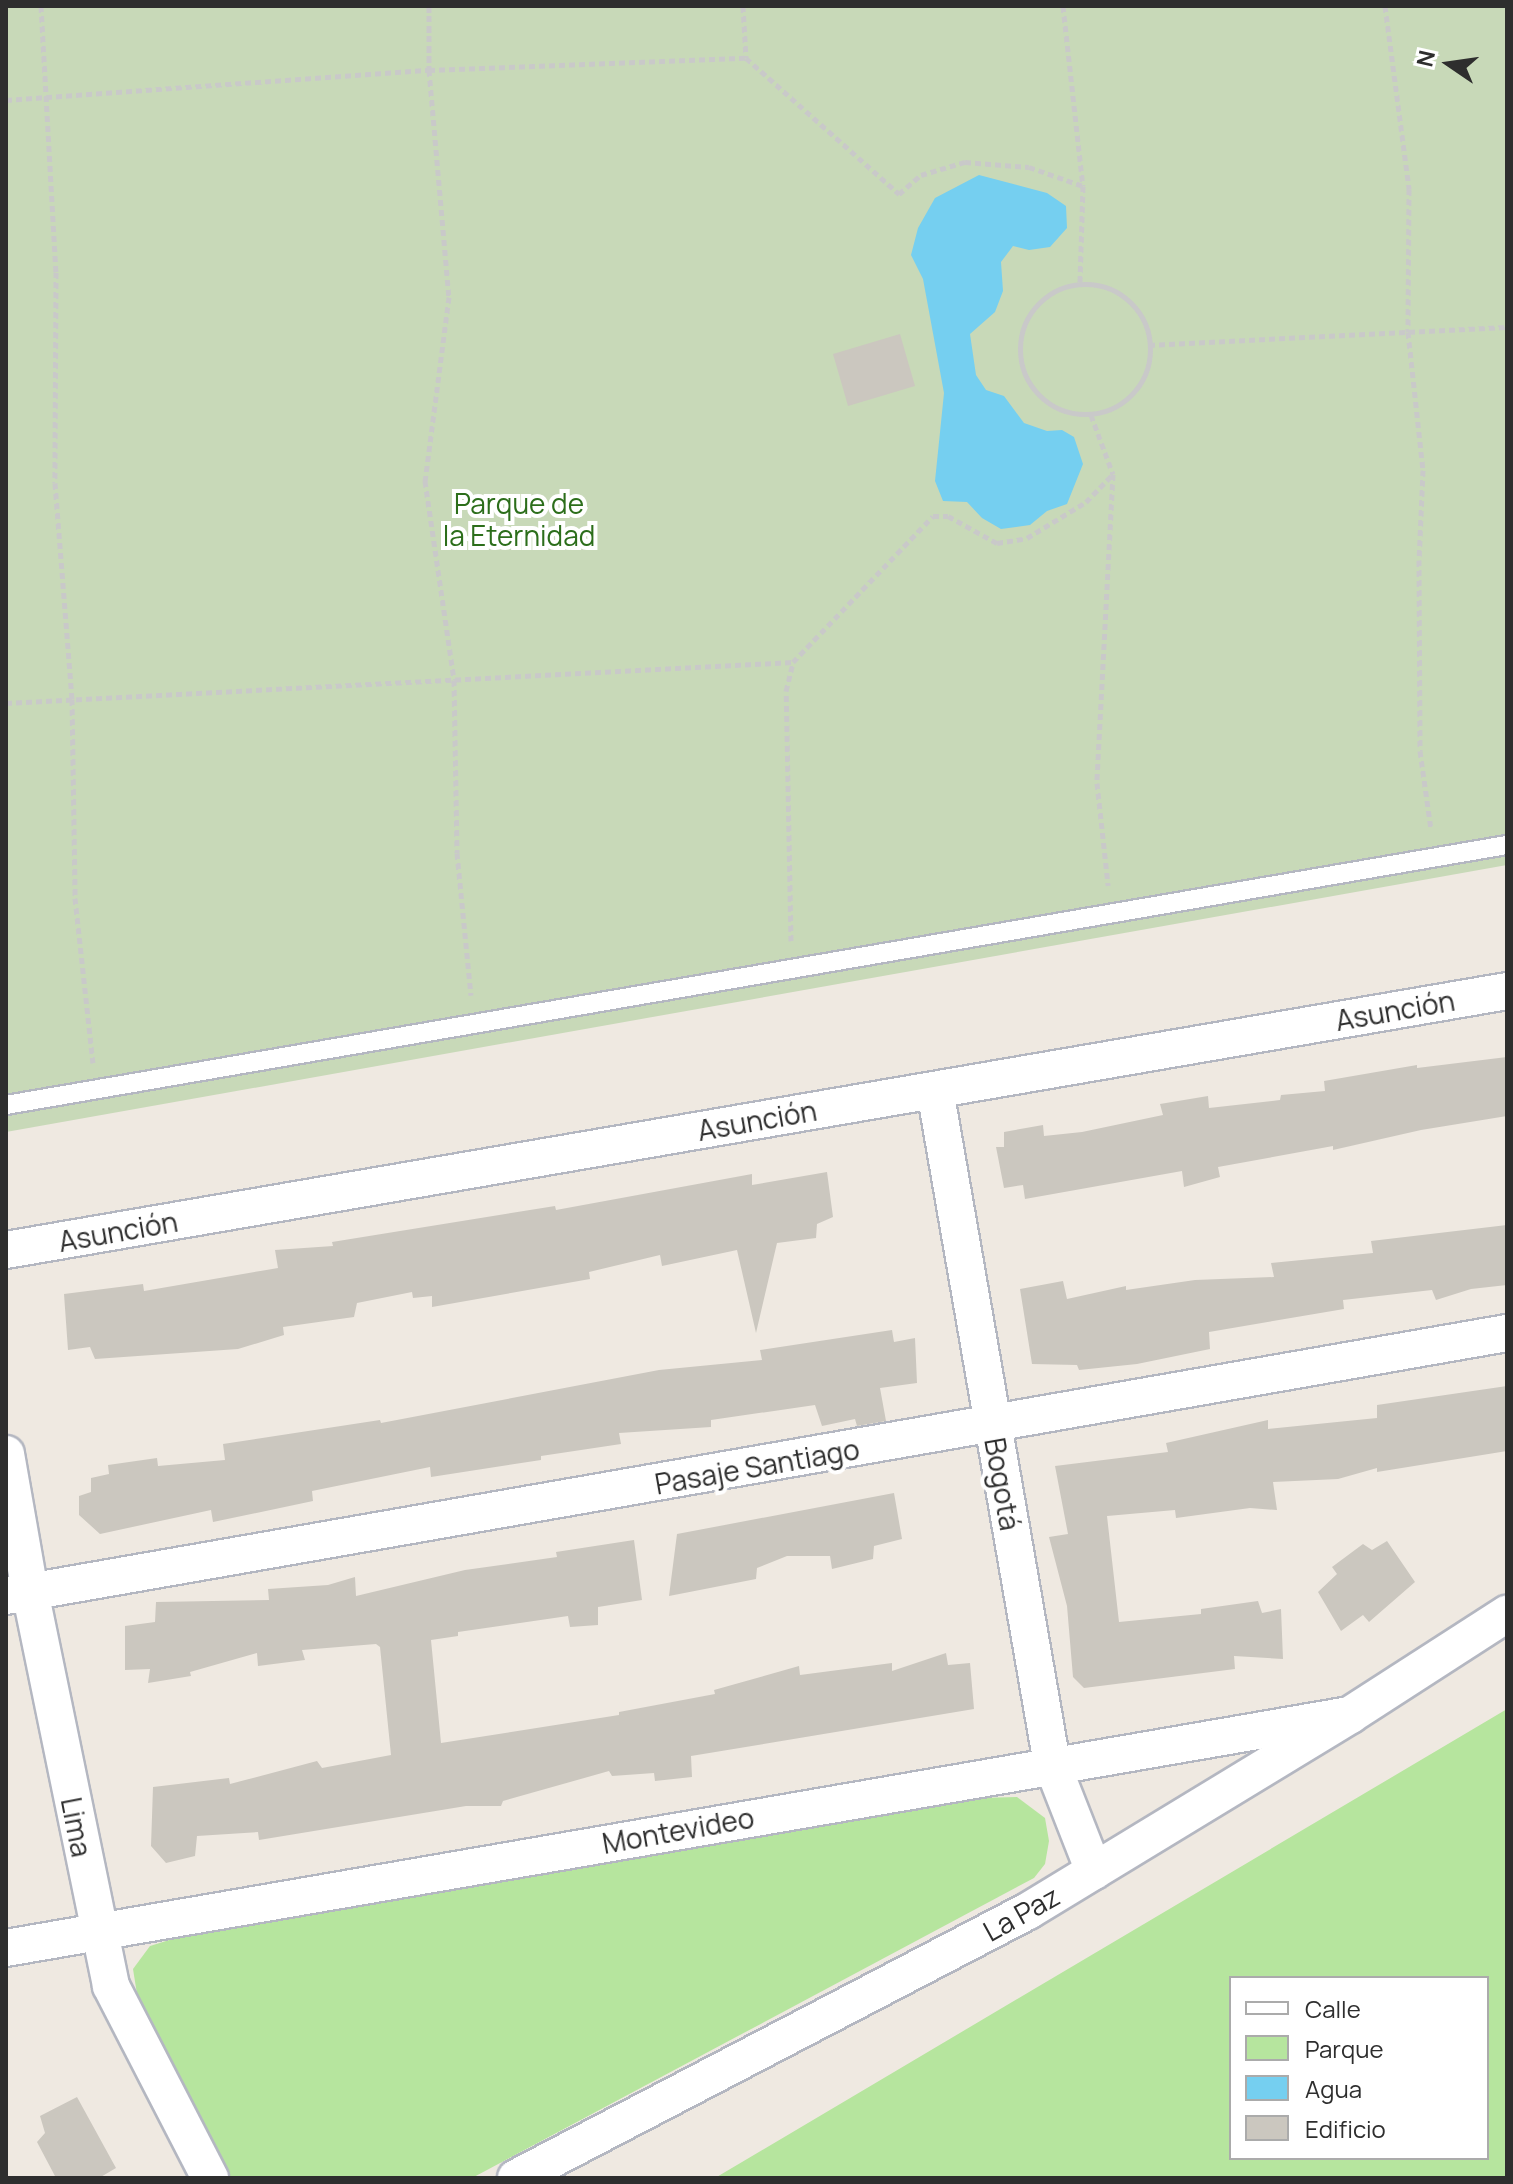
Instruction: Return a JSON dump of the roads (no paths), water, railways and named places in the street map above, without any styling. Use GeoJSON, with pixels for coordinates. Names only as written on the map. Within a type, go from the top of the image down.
{"type":"FeatureCollection","features":[{"type":"Feature","properties":{"kind":"street","name":"Asunción"},"geometry":{"type":"LineString","coordinates":[[6,1250],[1507,991]]}},
{"type":"Feature","properties":{"kind":"street","name":"Bogotá"},"geometry":{"type":"LineString","coordinates":[[935,1090],[1052,1764],[1094,1871]]}},
{"type":"Feature","properties":{"kind":"street","name":"Pasaje Santiago"},"geometry":{"type":"LineString","coordinates":[[18,1594],[1507,1333]]}},
{"type":"Feature","properties":{"kind":"street","name":"Lima"},"geometry":{"type":"LineString","coordinates":[[6,1454],[18,1594],[111,1986],[210,2178]]}},
{"type":"Feature","properties":{"kind":"street","name":"La Paz"},"geometry":{"type":"LineString","coordinates":[[516,2178],[1028,1911],[1350,1715],[1507,1614]]}},
{"type":"Feature","properties":{"kind":"street","name":"Montevideo"},"geometry":{"type":"LineString","coordinates":[[6,1948],[1052,1764],[1350,1715]]}},
{"type":"Feature","properties":{"kind":"lane"},"geometry":{"type":"LineString","coordinates":[[6,1105],[1507,845]]}},
{"type":"Feature","properties":{"kind":"water"},"geometry":{"type":"Polygon","coordinates":[[[979,175],[1047,193],[1066,206],[1067,228],[1050,247],[1029,250],[1013,246],[1001,262],[1003,291],[995,312],[970,334],[976,375],[986,390],[1004,396],[1024,423],[1047,431],[1062,430],[1074,437],[1083,464],[1067,504],[1047,511],[1030,525],[1001,529],[982,518],[967,502],[943,501],[935,481],[944,393],[923,279],[911,255],[918,228],[935,198],[979,175]]]}},
{"type":"Feature","properties":{"kind":"park label","name":"Parque de la Eternidad"},"geometry":{"type":"Point","coordinates":[519,519]}}]}
